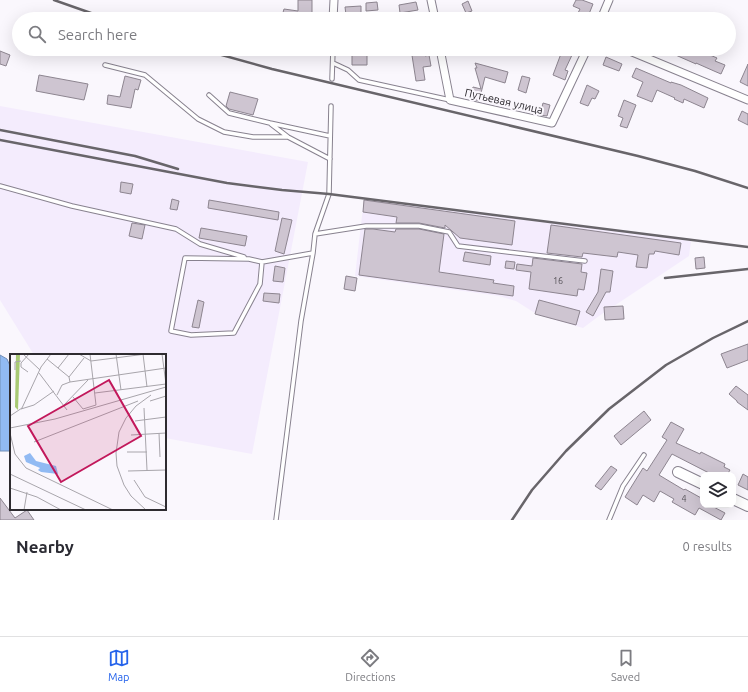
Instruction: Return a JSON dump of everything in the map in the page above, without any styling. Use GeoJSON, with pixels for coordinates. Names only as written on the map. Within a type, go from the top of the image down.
{"type":"FeatureCollection","features":[{"type":"Feature","properties":{"kind":"street"},"geometry":{"type":"LineString","coordinates":[[334,0],[334,12]]}},
{"type":"Feature","properties":{"kind":"street"},"geometry":{"type":"LineString","coordinates":[[431,0],[434,12]]}},
{"type":"Feature","properties":{"kind":"street"},"geometry":{"type":"LineString","coordinates":[[604,12],[609,0]]}},
{"type":"Feature","properties":{"kind":"street"},"geometry":{"type":"LineString","coordinates":[[441,56],[450,100]]}},
{"type":"Feature","properties":{"kind":"street","name":"Путьевая улица"},"geometry":{"type":"LineString","coordinates":[[450,100],[552,123],[584,56]]}},
{"type":"Feature","properties":{"kind":"street"},"geometry":{"type":"LineString","coordinates":[[642,56],[748,100]]}},
{"type":"Feature","properties":{"kind":"street"},"geometry":{"type":"LineString","coordinates":[[678,472],[700,483]]}},
{"type":"Feature","properties":{"kind":"street"},"geometry":{"type":"LineString","coordinates":[[736,500],[748,506]]}},
{"type":"Feature","properties":{"kind":"lane"},"geometry":{"type":"LineString","coordinates":[[332,56],[332,79]]}},
{"type":"Feature","properties":{"kind":"lane"},"geometry":{"type":"LineString","coordinates":[[332,63],[348,70],[359,80],[450,100]]}},
{"type":"Feature","properties":{"kind":"lane"},"geometry":{"type":"LineString","coordinates":[[105,65],[145,75],[198,119],[224,132],[253,137],[288,137]]}},
{"type":"Feature","properties":{"kind":"lane"},"geometry":{"type":"LineString","coordinates":[[209,95],[229,113],[330,136]]}},
{"type":"Feature","properties":{"kind":"lane"},"geometry":{"type":"LineString","coordinates":[[276,520],[301,321],[315,234],[329,194],[331,106]]}},
{"type":"Feature","properties":{"kind":"lane"},"geometry":{"type":"LineString","coordinates":[[270,123],[288,137],[330,159]]}},
{"type":"Feature","properties":{"kind":"lane"},"geometry":{"type":"LineString","coordinates":[[0,186],[72,206],[176,230],[200,244],[262,262],[313,253]]}},
{"type":"Feature","properties":{"kind":"lane"},"geometry":{"type":"LineString","coordinates":[[315,234],[366,226],[419,226],[449,232],[458,246],[585,261]]}},
{"type":"Feature","properties":{"kind":"lane"},"geometry":{"type":"LineString","coordinates":[[249,259],[184,258],[171,331],[191,335],[234,333],[260,284],[262,262]]}},
{"type":"Feature","properties":{"kind":"lane"},"geometry":{"type":"LineString","coordinates":[[608,520],[623,486],[644,455]]}},
{"type":"Feature","properties":{"kind":"shaded area"},"geometry":{"type":"Polygon","coordinates":[[[0,106],[308,162],[252,454],[166,438],[166,354],[33,354],[0,300],[0,106]]]}},
{"type":"Feature","properties":{"kind":"shaded area"},"geometry":{"type":"Polygon","coordinates":[[[364,199],[691,241],[689,256],[583,328],[538,315],[516,301],[499,296],[355,276],[364,199]]]}},
{"type":"Feature","properties":{"kind":"water"},"geometry":{"type":"Polygon","coordinates":[[[0,355],[7,359],[10,366],[10,450],[0,451],[0,355]]]}},
{"type":"Feature","properties":{"kind":"building"},"geometry":{"type":"Polygon","coordinates":[[[298,0],[312,0],[312,12],[283,12],[284,9],[298,11],[298,0]]]}},
{"type":"Feature","properties":{"kind":"building"},"geometry":{"type":"Polygon","coordinates":[[[576,0],[582,0],[593,4],[590,12],[578,12],[580,9],[573,6],[576,0]]]}},
{"type":"Feature","properties":{"kind":"building"},"geometry":{"type":"Polygon","coordinates":[[[468,1],[472,11],[466,12],[462,4],[468,1]]]}},
{"type":"Feature","properties":{"kind":"building"},"geometry":{"type":"Polygon","coordinates":[[[377,2],[378,10],[366,11],[366,3],[377,2]]]}},
{"type":"Feature","properties":{"kind":"building"},"geometry":{"type":"Polygon","coordinates":[[[416,2],[418,10],[400,12],[399,5],[416,2]]]}},
{"type":"Feature","properties":{"kind":"building"},"geometry":{"type":"Polygon","coordinates":[[[361,6],[361,12],[346,12],[345,7],[361,6]]]}},
{"type":"Feature","properties":{"kind":"building"},"geometry":{"type":"Polygon","coordinates":[[[0,51],[10,55],[6,66],[0,64],[0,51]]]}},
{"type":"Feature","properties":{"kind":"building"},"geometry":{"type":"Polygon","coordinates":[[[352,56],[367,56],[367,65],[352,65],[352,56]]]}},
{"type":"Feature","properties":{"kind":"building"},"geometry":{"type":"Polygon","coordinates":[[[412,56],[429,56],[431,66],[423,67],[425,80],[416,81],[412,56]]]}},
{"type":"Feature","properties":{"kind":"building"},"geometry":{"type":"Polygon","coordinates":[[[560,56],[572,56],[565,70],[568,71],[565,80],[553,75],[560,56]]]}},
{"type":"Feature","properties":{"kind":"building"},"geometry":{"type":"Polygon","coordinates":[[[678,56],[712,56],[717,58],[715,61],[725,65],[721,74],[678,56]]]}},
{"type":"Feature","properties":{"kind":"building"},"geometry":{"type":"Polygon","coordinates":[[[606,57],[622,64],[619,71],[603,65],[606,57]]]}},
{"type":"Feature","properties":{"kind":"building"},"geometry":{"type":"Polygon","coordinates":[[[475,63],[508,72],[505,83],[485,77],[479,101],[470,98],[473,87],[481,89],[475,63]]]}},
{"type":"Feature","properties":{"kind":"building"},"geometry":{"type":"Polygon","coordinates":[[[748,64],[748,86],[740,82],[748,64]]]}},
{"type":"Feature","properties":{"kind":"building"},"geometry":{"type":"Polygon","coordinates":[[[636,68],[671,83],[681,85],[708,98],[704,108],[684,99],[683,103],[657,90],[652,102],[637,96],[643,82],[632,77],[636,68]]]}},
{"type":"Feature","properties":{"kind":"building"},"geometry":{"type":"Polygon","coordinates":[[[39,75],[88,84],[84,100],[36,91],[39,75]]]}},
{"type":"Feature","properties":{"kind":"building"},"geometry":{"type":"Polygon","coordinates":[[[125,76],[141,80],[138,90],[135,89],[131,108],[107,104],[108,95],[120,97],[125,76]]]}},
{"type":"Feature","properties":{"kind":"building"},"geometry":{"type":"Polygon","coordinates":[[[522,76],[530,78],[526,93],[518,90],[522,76]]]}},
{"type":"Feature","properties":{"kind":"building"},"geometry":{"type":"Polygon","coordinates":[[[587,85],[599,91],[595,99],[592,98],[588,106],[580,103],[587,85]]]}},
{"type":"Feature","properties":{"kind":"building"},"geometry":{"type":"Polygon","coordinates":[[[230,92],[258,99],[253,115],[229,109],[226,106],[230,92]]]}},
{"type":"Feature","properties":{"kind":"building"},"geometry":{"type":"Polygon","coordinates":[[[624,100],[636,105],[627,128],[620,126],[623,118],[618,116],[624,100]]]}},
{"type":"Feature","properties":{"kind":"building"},"geometry":{"type":"Polygon","coordinates":[[[543,103],[550,105],[547,116],[540,115],[543,103]]]}},
{"type":"Feature","properties":{"kind":"building"},"geometry":{"type":"Polygon","coordinates":[[[742,111],[748,114],[748,125],[738,120],[742,111]]]}},
{"type":"Feature","properties":{"kind":"building"},"geometry":{"type":"Polygon","coordinates":[[[121,182],[133,184],[131,194],[120,192],[121,182]]]}},
{"type":"Feature","properties":{"kind":"building"},"geometry":{"type":"Polygon","coordinates":[[[172,199],[179,201],[177,210],[170,209],[172,199]]]}},
{"type":"Feature","properties":{"kind":"building"},"geometry":{"type":"Polygon","coordinates":[[[209,200],[279,212],[278,220],[208,208],[209,200]]]}},
{"type":"Feature","properties":{"kind":"building"},"geometry":{"type":"Polygon","coordinates":[[[364,200],[515,221],[512,245],[460,238],[445,225],[445,228],[419,223],[396,223],[397,217],[363,212],[364,200]]]}},
{"type":"Feature","properties":{"kind":"building"},"geometry":{"type":"Polygon","coordinates":[[[282,218],[292,220],[284,254],[275,251],[282,218]]]}},
{"type":"Feature","properties":{"kind":"building"},"geometry":{"type":"Polygon","coordinates":[[[132,223],[145,225],[142,239],[129,236],[132,223]]]}},
{"type":"Feature","properties":{"kind":"building"},"geometry":{"type":"Polygon","coordinates":[[[551,225],[681,243],[679,255],[655,251],[654,254],[649,254],[647,268],[636,267],[638,255],[618,252],[617,257],[583,253],[582,257],[547,253],[551,225]]]}},
{"type":"Feature","properties":{"kind":"building"},"geometry":{"type":"Polygon","coordinates":[[[201,228],[247,236],[245,246],[199,238],[201,228]]]}},
{"type":"Feature","properties":{"kind":"building"},"geometry":{"type":"Polygon","coordinates":[[[365,229],[395,232],[396,229],[419,229],[444,234],[439,272],[494,280],[493,283],[514,286],[513,296],[359,275],[365,229]]]}},
{"type":"Feature","properties":{"kind":"building"},"geometry":{"type":"Polygon","coordinates":[[[465,252],[491,256],[490,265],[463,261],[465,252]]]}},
{"type":"Feature","properties":{"kind":"building"},"geometry":{"type":"Polygon","coordinates":[[[704,257],[705,268],[696,269],[695,258],[704,257]]]}},
{"type":"Feature","properties":{"kind":"building"},"geometry":{"type":"Polygon","coordinates":[[[533,258],[582,264],[581,272],[587,273],[584,290],[578,289],[577,296],[529,289],[531,272],[516,270],[517,264],[532,266],[533,258]]]}},
{"type":"Feature","properties":{"kind":"building"},"geometry":{"type":"Polygon","coordinates":[[[506,261],[515,262],[514,269],[505,268],[506,261]]]}},
{"type":"Feature","properties":{"kind":"building"},"geometry":{"type":"Polygon","coordinates":[[[275,266],[285,268],[283,282],[273,281],[275,266]]]}},
{"type":"Feature","properties":{"kind":"building"},"geometry":{"type":"Polygon","coordinates":[[[601,269],[613,271],[610,292],[606,292],[593,316],[586,312],[598,292],[601,269]]]}},
{"type":"Feature","properties":{"kind":"building"},"geometry":{"type":"Polygon","coordinates":[[[346,276],[357,278],[355,291],[344,289],[346,276]]]}},
{"type":"Feature","properties":{"kind":"building"},"geometry":{"type":"Polygon","coordinates":[[[264,293],[280,294],[279,303],[263,301],[264,293]]]}},
{"type":"Feature","properties":{"kind":"building"},"geometry":{"type":"Polygon","coordinates":[[[198,300],[204,302],[199,328],[192,327],[198,300]]]}},
{"type":"Feature","properties":{"kind":"building"},"geometry":{"type":"Polygon","coordinates":[[[539,300],[580,311],[576,325],[535,314],[539,300]]]}},
{"type":"Feature","properties":{"kind":"building"},"geometry":{"type":"Polygon","coordinates":[[[623,306],[624,319],[605,320],[604,307],[623,306]]]}},
{"type":"Feature","properties":{"kind":"building"},"geometry":{"type":"Polygon","coordinates":[[[748,344],[748,360],[727,368],[721,354],[748,344]]]}},
{"type":"Feature","properties":{"kind":"building"},"geometry":{"type":"Polygon","coordinates":[[[736,386],[748,395],[748,410],[729,394],[736,386]]]}},
{"type":"Feature","properties":{"kind":"building"},"geometry":{"type":"Polygon","coordinates":[[[644,411],[651,420],[621,445],[614,436],[644,411]]]}},
{"type":"Feature","properties":{"kind":"building"},"geometry":{"type":"Polygon","coordinates":[[[671,422],[684,429],[676,443],[700,454],[701,452],[725,464],[724,467],[730,470],[729,472],[707,472],[672,454],[659,475],[684,490],[685,489],[700,497],[700,508],[716,508],[725,513],[721,520],[699,508],[695,515],[672,502],[674,499],[660,491],[654,502],[643,495],[637,505],[625,497],[643,468],[647,471],[667,440],[662,437],[671,422]]]}},
{"type":"Feature","properties":{"kind":"building"},"geometry":{"type":"Polygon","coordinates":[[[611,466],[617,470],[601,490],[595,486],[611,466]]]}},
{"type":"Feature","properties":{"kind":"building"},"geometry":{"type":"Polygon","coordinates":[[[743,474],[748,477],[748,490],[738,485],[743,474]]]}},
{"type":"Feature","properties":{"kind":"building"},"geometry":{"type":"Polygon","coordinates":[[[0,498],[15,518],[27,510],[34,520],[0,520],[0,498]]]}},
{"type":"Feature","properties":{"kind":"railway"},"geometry":{"type":"LineString","coordinates":[[54,0],[88,12]]}},
{"type":"Feature","properties":{"kind":"railway"},"geometry":{"type":"LineString","coordinates":[[225,56],[272,69],[638,156],[695,171],[748,188]]}},
{"type":"Feature","properties":{"kind":"railway"},"geometry":{"type":"LineString","coordinates":[[0,130],[135,156],[178,169]]}},
{"type":"Feature","properties":{"kind":"railway"},"geometry":{"type":"LineString","coordinates":[[0,140],[227,183],[329,194],[748,247]]}},
{"type":"Feature","properties":{"kind":"railway"},"geometry":{"type":"LineString","coordinates":[[665,278],[748,269]]}},
{"type":"Feature","properties":{"kind":"railway"},"geometry":{"type":"LineString","coordinates":[[512,520],[532,490],[566,451],[609,409],[666,365],[713,338],[748,321]]}}]}
